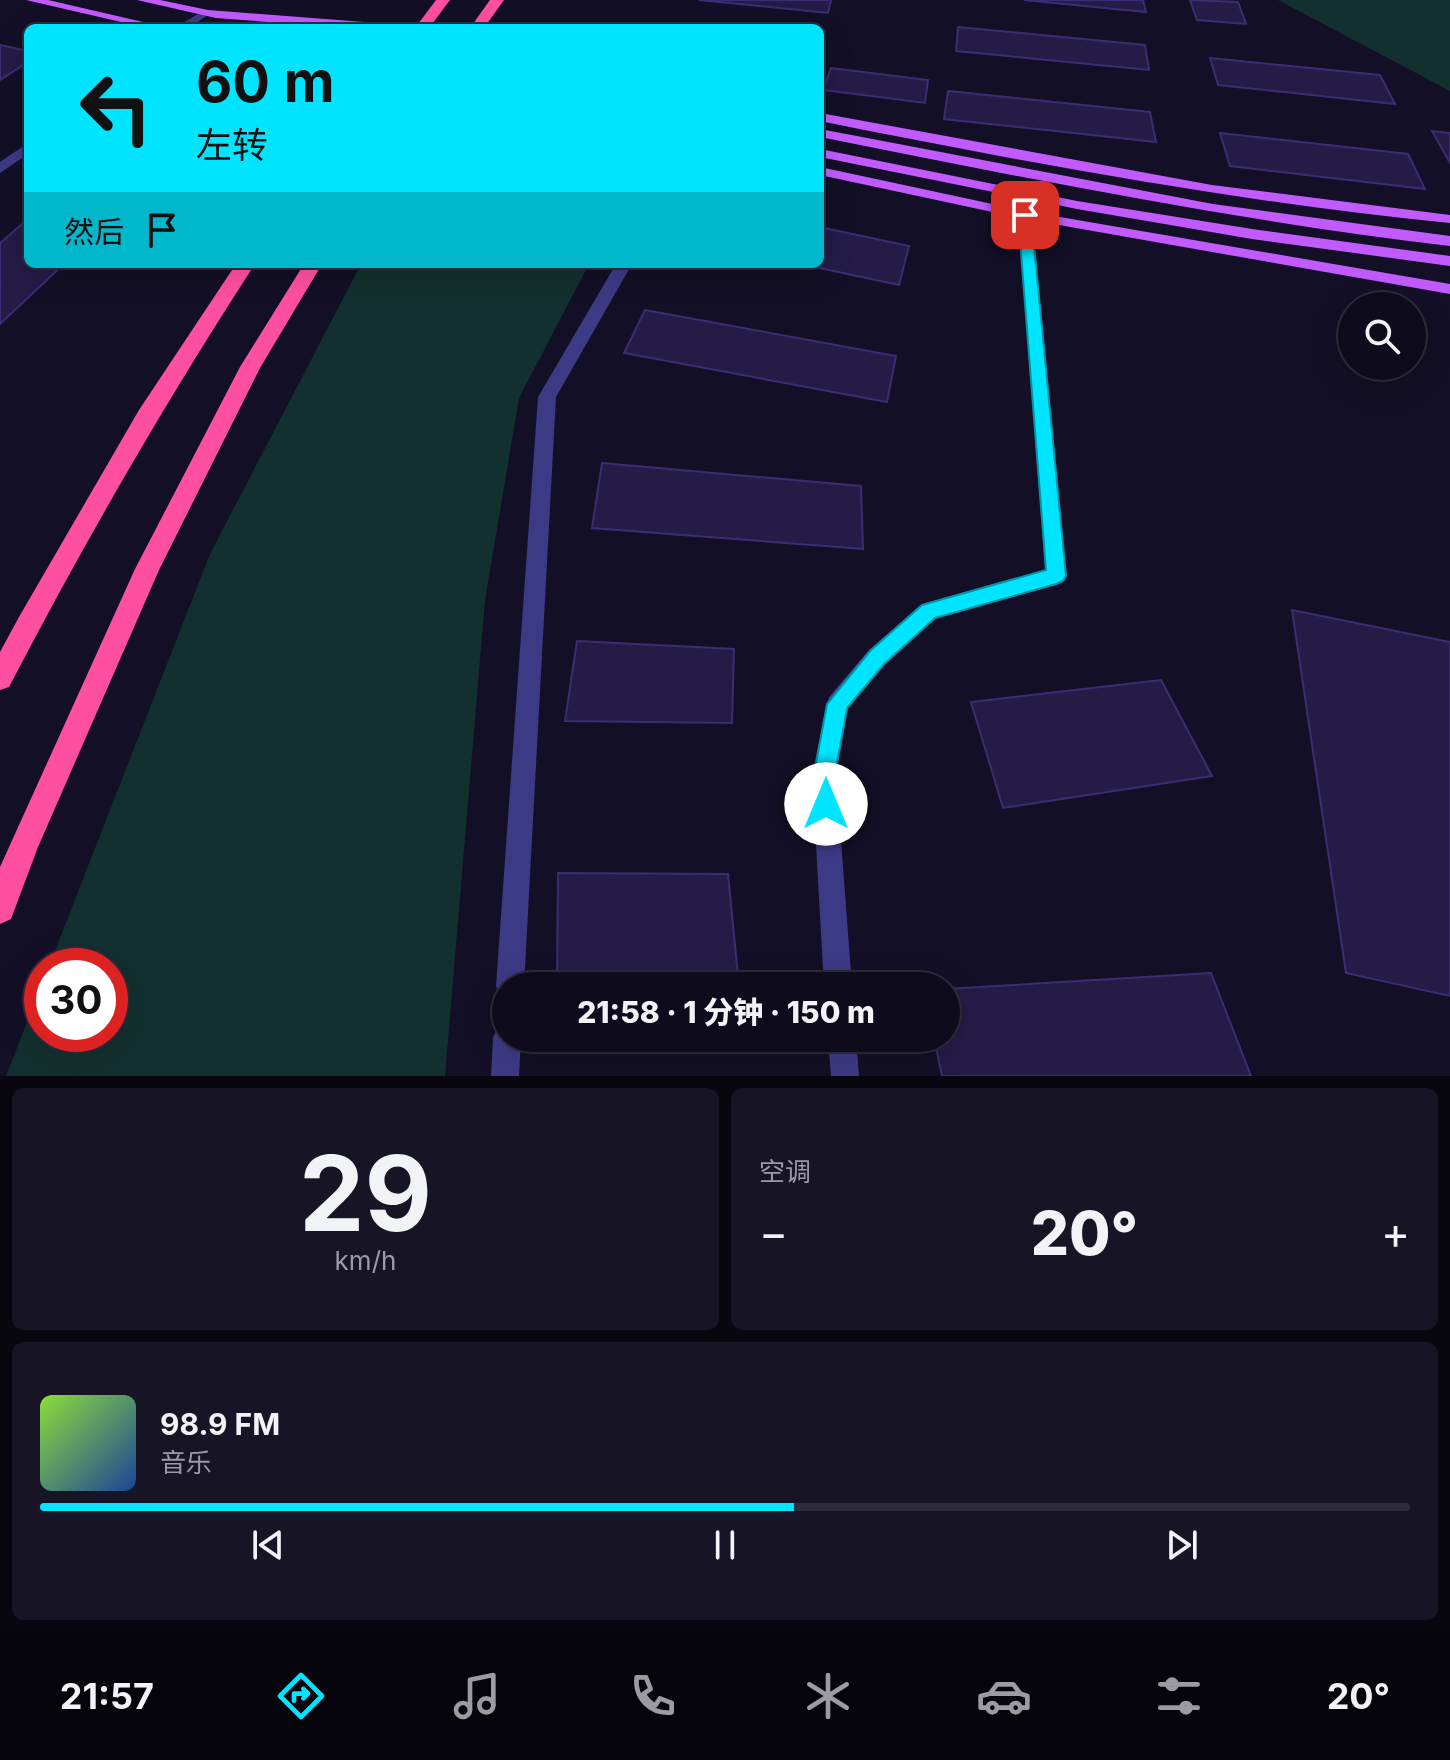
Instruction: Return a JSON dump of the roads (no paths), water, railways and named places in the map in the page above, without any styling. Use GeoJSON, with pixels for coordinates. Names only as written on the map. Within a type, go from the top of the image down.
{"type":"FeatureCollection","features":[{"type":"Feature","properties":{"kind":"highway"},"geometry":{"type":"LineString","coordinates":[[425,24],[443,0]]}},
{"type":"Feature","properties":{"kind":"highway"},"geometry":{"type":"LineString","coordinates":[[480,24],[497,0]]}},
{"type":"Feature","properties":{"kind":"highway"},"geometry":{"type":"LineString","coordinates":[[0,678],[65,553],[184,352],[243,268]]}},
{"type":"Feature","properties":{"kind":"highway"},"geometry":{"type":"LineString","coordinates":[[0,908],[24,844],[147,569],[250,367],[311,268]]}},
{"type":"Feature","properties":{"kind":"main road"},"geometry":{"type":"LineString","coordinates":[[32,0],[144,24]]}},
{"type":"Feature","properties":{"kind":"main road"},"geometry":{"type":"LineString","coordinates":[[143,0],[261,24]]}},
{"type":"Feature","properties":{"kind":"main road"},"geometry":{"type":"LineString","coordinates":[[204,13],[340,24]]}},
{"type":"Feature","properties":{"kind":"main road"},"geometry":{"type":"LineString","coordinates":[[824,118],[1074,168],[1230,193],[1450,219]]}},
{"type":"Feature","properties":{"kind":"main road"},"geometry":{"type":"LineString","coordinates":[[824,134],[1135,196],[1336,229],[1450,241]]}},
{"type":"Feature","properties":{"kind":"main road"},"geometry":{"type":"LineString","coordinates":[[824,154],[1092,208],[1450,261]]}},
{"type":"Feature","properties":{"kind":"main road"},"geometry":{"type":"LineString","coordinates":[[824,172],[1025,215],[1450,289]]}},
{"type":"Feature","properties":{"kind":"street"},"geometry":{"type":"LineString","coordinates":[[187,24],[204,13]]}},
{"type":"Feature","properties":{"kind":"street"},"geometry":{"type":"LineString","coordinates":[[0,169],[24,150]]}},
{"type":"Feature","properties":{"kind":"street"},"geometry":{"type":"LineString","coordinates":[[837,972],[824,774],[837,704],[877,657],[929,611],[1056,576],[1025,215]]}},
{"type":"Feature","properties":{"kind":"street"},"geometry":{"type":"LineString","coordinates":[[511,972],[547,397],[622,268]]}},
{"type":"Feature","properties":{"kind":"street"},"geometry":{"type":"LineString","coordinates":[[505,1076],[506,1052]]}},
{"type":"Feature","properties":{"kind":"street"},"geometry":{"type":"LineString","coordinates":[[843,1052],[845,1076]]}}]}
